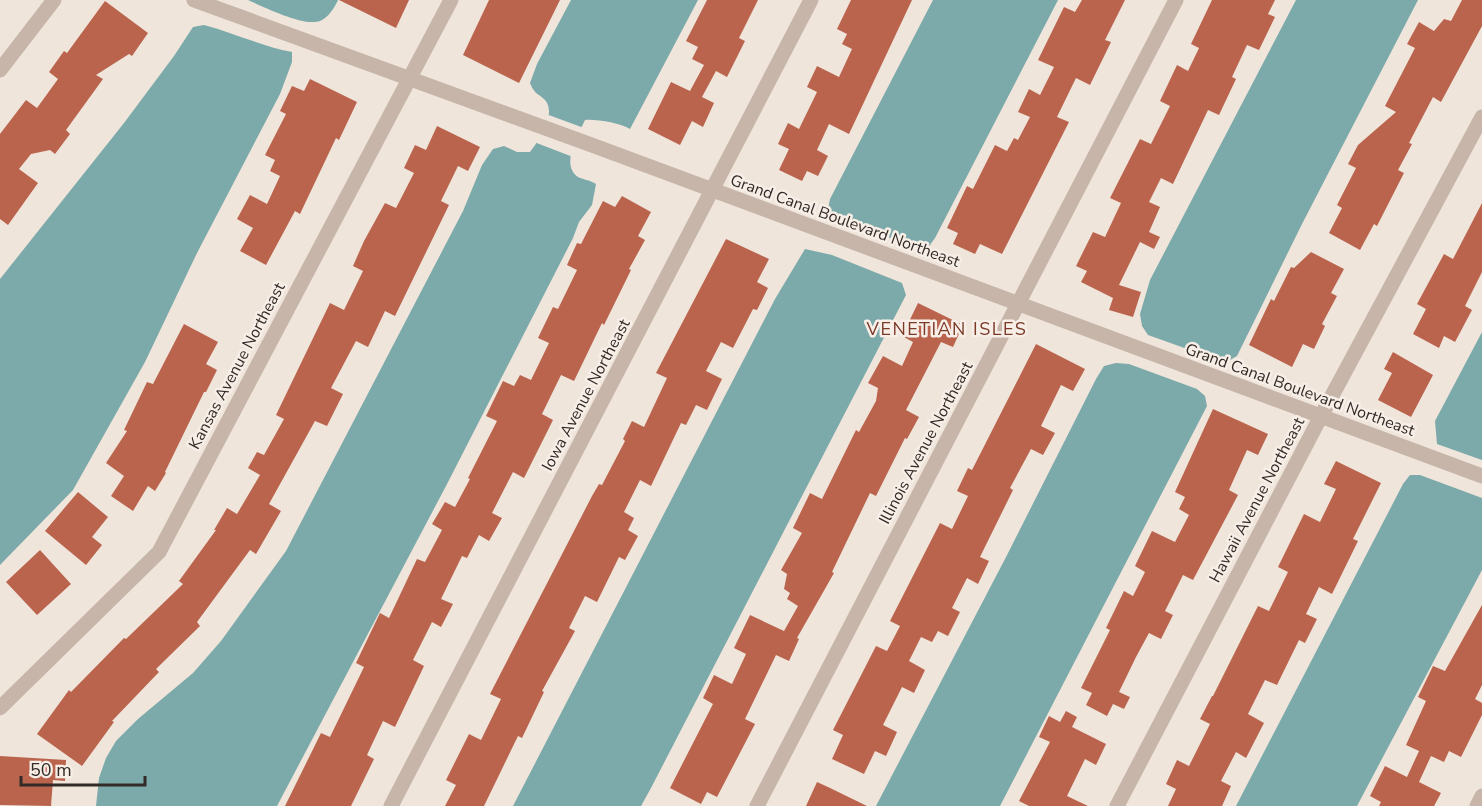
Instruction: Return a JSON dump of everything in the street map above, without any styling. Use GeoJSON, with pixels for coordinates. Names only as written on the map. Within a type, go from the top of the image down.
{"type":"FeatureCollection","features":[{"type":"Feature","properties":{"kind":"street"},"geometry":{"type":"LineString","coordinates":[[0,70],[54,0]]}},
{"type":"Feature","properties":{"kind":"street","name":"Grand Canal Boulevard Northeast"},"geometry":{"type":"LineString","coordinates":[[194,0],[589,144],[1482,477]]}},
{"type":"Feature","properties":{"kind":"street","name":"Kansas Avenue Northeast"},"geometry":{"type":"LineString","coordinates":[[0,708],[159,552],[450,0]]}},
{"type":"Feature","properties":{"kind":"street","name":"Iowa Avenue Northeast"},"geometry":{"type":"LineString","coordinates":[[391,806],[811,0]]}},
{"type":"Feature","properties":{"kind":"street","name":"Illinois Avenue Northeast"},"geometry":{"type":"LineString","coordinates":[[757,806],[1176,0]]}},
{"type":"Feature","properties":{"kind":"street","name":"Hawaii Avenue Northeast"},"geometry":{"type":"LineString","coordinates":[[1117,806],[1320,418],[1482,117]]}},
{"type":"Feature","properties":{"kind":"street"},"geometry":{"type":"LineString","coordinates":[[1477,806],[1482,796]]}},
{"type":"Feature","properties":{"kind":"water"},"geometry":{"type":"Polygon","coordinates":[[[248,0],[338,0],[326,17],[313,22],[284,15],[248,0]]]}},
{"type":"Feature","properties":{"kind":"water"},"geometry":{"type":"Polygon","coordinates":[[[571,0],[698,0],[630,129],[608,122],[585,120],[570,158],[573,172],[578,177],[596,184],[592,205],[579,222],[573,238],[446,486],[277,806],[96,806],[99,778],[106,758],[116,741],[138,719],[193,673],[221,641],[286,551],[463,211],[482,165],[493,149],[504,146],[517,152],[530,152],[538,141],[549,112],[545,100],[535,92],[530,83],[537,64],[571,0]]]}},
{"type":"Feature","properties":{"kind":"water"},"geometry":{"type":"Polygon","coordinates":[[[933,0],[1058,0],[935,238],[927,249],[914,247],[834,217],[828,209],[830,199],[933,0]]]}},
{"type":"Feature","properties":{"kind":"water"},"geometry":{"type":"Polygon","coordinates":[[[1296,0],[1418,0],[1302,224],[1237,356],[1230,360],[1218,360],[1148,335],[1142,326],[1140,314],[1150,280],[1296,0]]]}},
{"type":"Feature","properties":{"kind":"water"},"geometry":{"type":"Polygon","coordinates":[[[204,25],[292,52],[292,62],[280,94],[197,253],[145,362],[73,490],[0,565],[0,279],[124,123],[193,27],[204,25]]]}},
{"type":"Feature","properties":{"kind":"water"},"geometry":{"type":"Polygon","coordinates":[[[805,249],[832,255],[902,283],[906,295],[651,788],[641,806],[513,806],[775,299],[805,249]]]}},
{"type":"Feature","properties":{"kind":"water"},"geometry":{"type":"Polygon","coordinates":[[[1482,332],[1482,460],[1437,444],[1435,421],[1482,332]]]}},
{"type":"Feature","properties":{"kind":"water"},"geometry":{"type":"Polygon","coordinates":[[[1116,363],[1129,364],[1197,389],[1205,396],[1207,406],[1000,806],[876,806],[1096,379],[1104,366],[1116,363]]]}},
{"type":"Feature","properties":{"kind":"water"},"geometry":{"type":"Polygon","coordinates":[[[1410,475],[1420,475],[1482,498],[1482,570],[1357,806],[1236,806],[1403,484],[1410,475]]]}},
{"type":"Feature","properties":{"kind":"pier"},"geometry":{"type":"Polygon","coordinates":[[[546,114],[584,128],[573,157],[534,142],[546,114]]]}},
{"type":"Feature","properties":{"kind":"building"},"geometry":{"type":"Polygon","coordinates":[[[339,0],[409,0],[396,28],[339,0]]]}},
{"type":"Feature","properties":{"kind":"building"},"geometry":{"type":"Polygon","coordinates":[[[489,0],[560,0],[519,83],[463,55],[489,0]]]}},
{"type":"Feature","properties":{"kind":"building"},"geometry":{"type":"Polygon","coordinates":[[[707,0],[758,0],[739,38],[745,41],[727,77],[716,71],[702,97],[714,103],[703,127],[692,121],[680,145],[648,129],[671,82],[690,91],[704,65],[692,59],[698,47],[686,41],[707,0]]]}},
{"type":"Feature","properties":{"kind":"building"},"geometry":{"type":"Polygon","coordinates":[[[851,0],[912,0],[849,134],[829,124],[817,150],[828,156],[818,176],[807,171],[802,181],[779,170],[789,149],[778,144],[788,123],[799,129],[817,92],[807,87],[817,66],[839,77],[852,49],[842,44],[847,34],[837,29],[851,0]]]}},
{"type":"Feature","properties":{"kind":"building"},"geometry":{"type":"Polygon","coordinates":[[[1082,0],[1125,0],[1105,40],[1111,42],[1090,85],[1076,78],[1057,117],[1069,122],[1002,254],[980,244],[975,254],[953,244],[958,233],[947,228],[967,186],[973,189],[995,145],[1007,151],[1014,138],[1018,140],[1030,117],[1018,112],[1029,89],[1040,95],[1054,67],[1038,60],[1064,7],[1075,12],[1082,0]]]}},
{"type":"Feature","properties":{"kind":"building"},"geometry":{"type":"Polygon","coordinates":[[[1212,0],[1275,0],[1268,14],[1275,17],[1259,50],[1247,45],[1232,77],[1236,79],[1219,115],[1208,110],[1173,184],[1161,178],[1149,202],[1160,207],[1149,232],[1160,237],[1154,249],[1140,242],[1119,285],[1141,292],[1133,317],[1109,310],[1113,298],[1081,282],[1087,271],[1076,266],[1093,232],[1105,237],[1121,203],[1110,198],[1140,139],[1151,144],[1170,106],[1160,101],[1177,65],[1188,71],[1199,48],[1191,44],[1212,0]]]}},
{"type":"Feature","properties":{"kind":"building"},"geometry":{"type":"Polygon","coordinates":[[[1462,0],[1482,0],[1482,26],[1441,102],[1433,97],[1398,170],[1404,173],[1377,226],[1374,224],[1360,250],[1329,233],[1342,208],[1337,205],[1356,168],[1348,164],[1358,145],[1396,112],[1385,106],[1415,48],[1407,44],[1419,22],[1434,31],[1444,19],[1451,21],[1462,0]]]}},
{"type":"Feature","properties":{"kind":"building"},"geometry":{"type":"Polygon","coordinates":[[[105,1],[148,33],[132,56],[129,54],[96,75],[103,79],[66,130],[70,134],[55,154],[50,150],[31,154],[19,169],[38,183],[8,225],[0,219],[0,134],[26,100],[37,108],[58,79],[49,72],[64,51],[67,53],[105,1]]]}},
{"type":"Feature","properties":{"kind":"building"},"geometry":{"type":"Polygon","coordinates":[[[310,79],[357,102],[339,140],[336,138],[300,214],[295,211],[266,265],[240,251],[253,228],[237,219],[250,195],[267,204],[280,176],[270,171],[275,160],[265,155],[286,114],[280,111],[292,86],[304,91],[310,79]]]}},
{"type":"Feature","properties":{"kind":"building"},"geometry":{"type":"Polygon","coordinates":[[[437,126],[480,147],[468,171],[458,166],[441,201],[449,205],[395,316],[385,311],[368,347],[356,341],[331,388],[343,394],[327,426],[315,421],[269,504],[281,511],[256,554],[250,550],[197,622],[200,626],[156,669],[159,672],[112,721],[114,722],[82,766],[37,734],[69,690],[71,692],[124,638],[126,639],[183,584],[179,581],[216,530],[214,530],[227,508],[237,514],[260,475],[248,468],[257,452],[264,455],[284,419],[276,415],[330,303],[344,310],[363,271],[353,266],[364,241],[385,203],[396,208],[414,173],[404,168],[415,145],[426,150],[437,126]]]}},
{"type":"Feature","properties":{"kind":"building"},"geometry":{"type":"Polygon","coordinates":[[[622,196],[651,212],[638,236],[645,240],[574,381],[561,375],[542,414],[553,420],[524,478],[513,472],[492,513],[502,518],[489,541],[479,535],[467,558],[462,556],[441,599],[453,604],[441,627],[432,622],[413,660],[424,666],[395,727],[383,721],[367,755],[374,759],[351,806],[285,806],[321,733],[330,737],[364,667],[356,663],[380,613],[389,618],[417,559],[425,562],[442,530],[432,524],[445,502],[455,507],[470,479],[468,478],[497,421],[486,416],[503,381],[514,386],[520,375],[531,380],[549,343],[538,338],[553,307],[558,309],[577,270],[567,265],[577,243],[581,244],[603,201],[615,207],[622,196]]]}},
{"type":"Feature","properties":{"kind":"building"},"geometry":{"type":"Polygon","coordinates":[[[1482,203],[1482,272],[1465,306],[1472,310],[1455,342],[1444,336],[1439,348],[1413,334],[1426,309],[1417,304],[1444,254],[1453,259],[1482,203]]]}},
{"type":"Feature","properties":{"kind":"building"},"geometry":{"type":"Polygon","coordinates":[[[726,239],[769,259],[757,282],[768,288],[757,310],[753,309],[733,348],[721,342],[706,371],[722,379],[707,410],[696,405],[686,425],[681,423],[651,486],[640,480],[624,512],[634,518],[628,530],[638,536],[625,560],[619,557],[597,602],[585,596],[569,628],[575,631],[542,691],[544,692],[522,738],[518,736],[484,806],[445,806],[456,785],[446,780],[469,734],[481,740],[501,699],[490,694],[592,496],[599,484],[602,485],[625,441],[623,439],[632,421],[644,427],[667,378],[656,373],[726,239]]]}},
{"type":"Feature","properties":{"kind":"building"},"geometry":{"type":"Polygon","coordinates":[[[1311,252],[1344,269],[1331,293],[1337,296],[1322,324],[1325,326],[1314,349],[1303,344],[1292,367],[1249,345],[1271,299],[1274,301],[1291,267],[1294,268],[1311,252]]]}},
{"type":"Feature","properties":{"kind":"building"},"geometry":{"type":"Polygon","coordinates":[[[918,303],[963,325],[953,347],[941,342],[906,410],[919,417],[907,439],[905,438],[876,496],[870,493],[832,572],[834,573],[797,638],[799,639],[789,661],[776,655],[745,719],[755,724],[717,797],[707,792],[701,804],[670,788],[713,704],[703,698],[714,675],[732,684],[746,654],[734,648],[750,615],[784,631],[798,606],[787,599],[790,593],[784,589],[787,574],[781,570],[802,533],[793,528],[810,493],[822,499],[856,430],[859,432],[876,401],[878,388],[868,383],[883,356],[902,366],[913,342],[902,336],[918,303]]]}},
{"type":"Feature","properties":{"kind":"building"},"geometry":{"type":"Polygon","coordinates":[[[184,324],[218,342],[206,364],[217,370],[204,392],[166,473],[155,491],[148,486],[133,511],[111,496],[124,476],[106,463],[127,431],[124,430],[147,382],[153,384],[184,324]]]}},
{"type":"Feature","properties":{"kind":"building"},"geometry":{"type":"Polygon","coordinates":[[[1036,344],[1085,369],[1073,391],[1061,385],[1041,426],[1055,433],[1043,455],[1031,449],[1010,488],[1013,490],[980,557],[989,561],[978,584],[967,578],[952,608],[960,612],[948,636],[938,631],[932,642],[921,637],[909,661],[925,670],[914,693],[902,687],[883,725],[897,732],[886,756],[875,751],[864,774],[832,759],[843,735],[833,730],[876,646],[887,651],[900,626],[890,621],[940,523],[952,529],[968,496],[957,491],[968,468],[972,470],[1036,344]]]}},
{"type":"Feature","properties":{"kind":"building"},"geometry":{"type":"Polygon","coordinates":[[[1393,352],[1433,375],[1411,417],[1378,400],[1392,373],[1384,369],[1393,352]]]}},
{"type":"Feature","properties":{"kind":"building"},"geometry":{"type":"Polygon","coordinates":[[[1213,409],[1268,434],[1258,455],[1247,450],[1229,490],[1238,495],[1193,580],[1183,575],[1165,611],[1173,615],[1161,639],[1149,633],[1136,657],[1119,692],[1130,697],[1124,709],[1113,704],[1107,716],[1086,705],[1092,693],[1081,688],[1110,630],[1106,628],[1124,591],[1133,596],[1145,572],[1135,566],[1152,531],[1175,542],[1189,515],[1179,509],[1185,497],[1175,492],[1213,409]]]}},
{"type":"Feature","properties":{"kind":"building"},"geometry":{"type":"Polygon","coordinates":[[[1336,461],[1381,483],[1353,539],[1358,541],[1332,594],[1319,587],[1306,614],[1317,619],[1305,643],[1299,640],[1277,685],[1265,680],[1248,714],[1264,723],[1246,758],[1236,752],[1221,781],[1231,786],[1222,806],[1168,806],[1176,789],[1166,784],[1177,760],[1189,766],[1210,724],[1200,719],[1258,606],[1269,611],[1288,572],[1278,567],[1304,514],[1320,522],[1336,489],[1324,484],[1336,461]]]}},
{"type":"Feature","properties":{"kind":"building"},"geometry":{"type":"Polygon","coordinates":[[[78,492],[108,517],[92,537],[102,545],[86,565],[45,531],[78,492]]]}},
{"type":"Feature","properties":{"kind":"building"},"geometry":{"type":"Polygon","coordinates":[[[40,550],[71,584],[37,615],[6,582],[40,550]]]}},
{"type":"Feature","properties":{"kind":"building"},"geometry":{"type":"Polygon","coordinates":[[[1482,605],[1482,685],[1475,699],[1482,703],[1482,715],[1461,757],[1449,751],[1444,762],[1431,756],[1419,782],[1441,793],[1434,806],[1379,806],[1381,802],[1370,796],[1385,766],[1407,777],[1419,751],[1406,745],[1426,701],[1418,697],[1433,666],[1445,671],[1482,605]]]}},
{"type":"Feature","properties":{"kind":"building"},"geometry":{"type":"Polygon","coordinates":[[[1066,711],[1077,717],[1072,727],[1106,744],[1096,765],[1085,759],[1067,796],[1088,806],[1029,806],[1019,801],[1050,742],[1039,737],[1049,716],[1060,722],[1066,711]]]}},
{"type":"Feature","properties":{"kind":"building"},"geometry":{"type":"Polygon","coordinates":[[[0,756],[66,760],[65,781],[53,780],[51,806],[0,805],[0,756]]]}},
{"type":"Feature","properties":{"kind":"building"},"geometry":{"type":"Polygon","coordinates":[[[817,782],[828,787],[867,806],[806,806],[817,782]]]}},
{"type":"Feature","properties":{"kind":"district","name":"VENETIAN ISLES"},"geometry":{"type":"Point","coordinates":[947,329]}}]}
